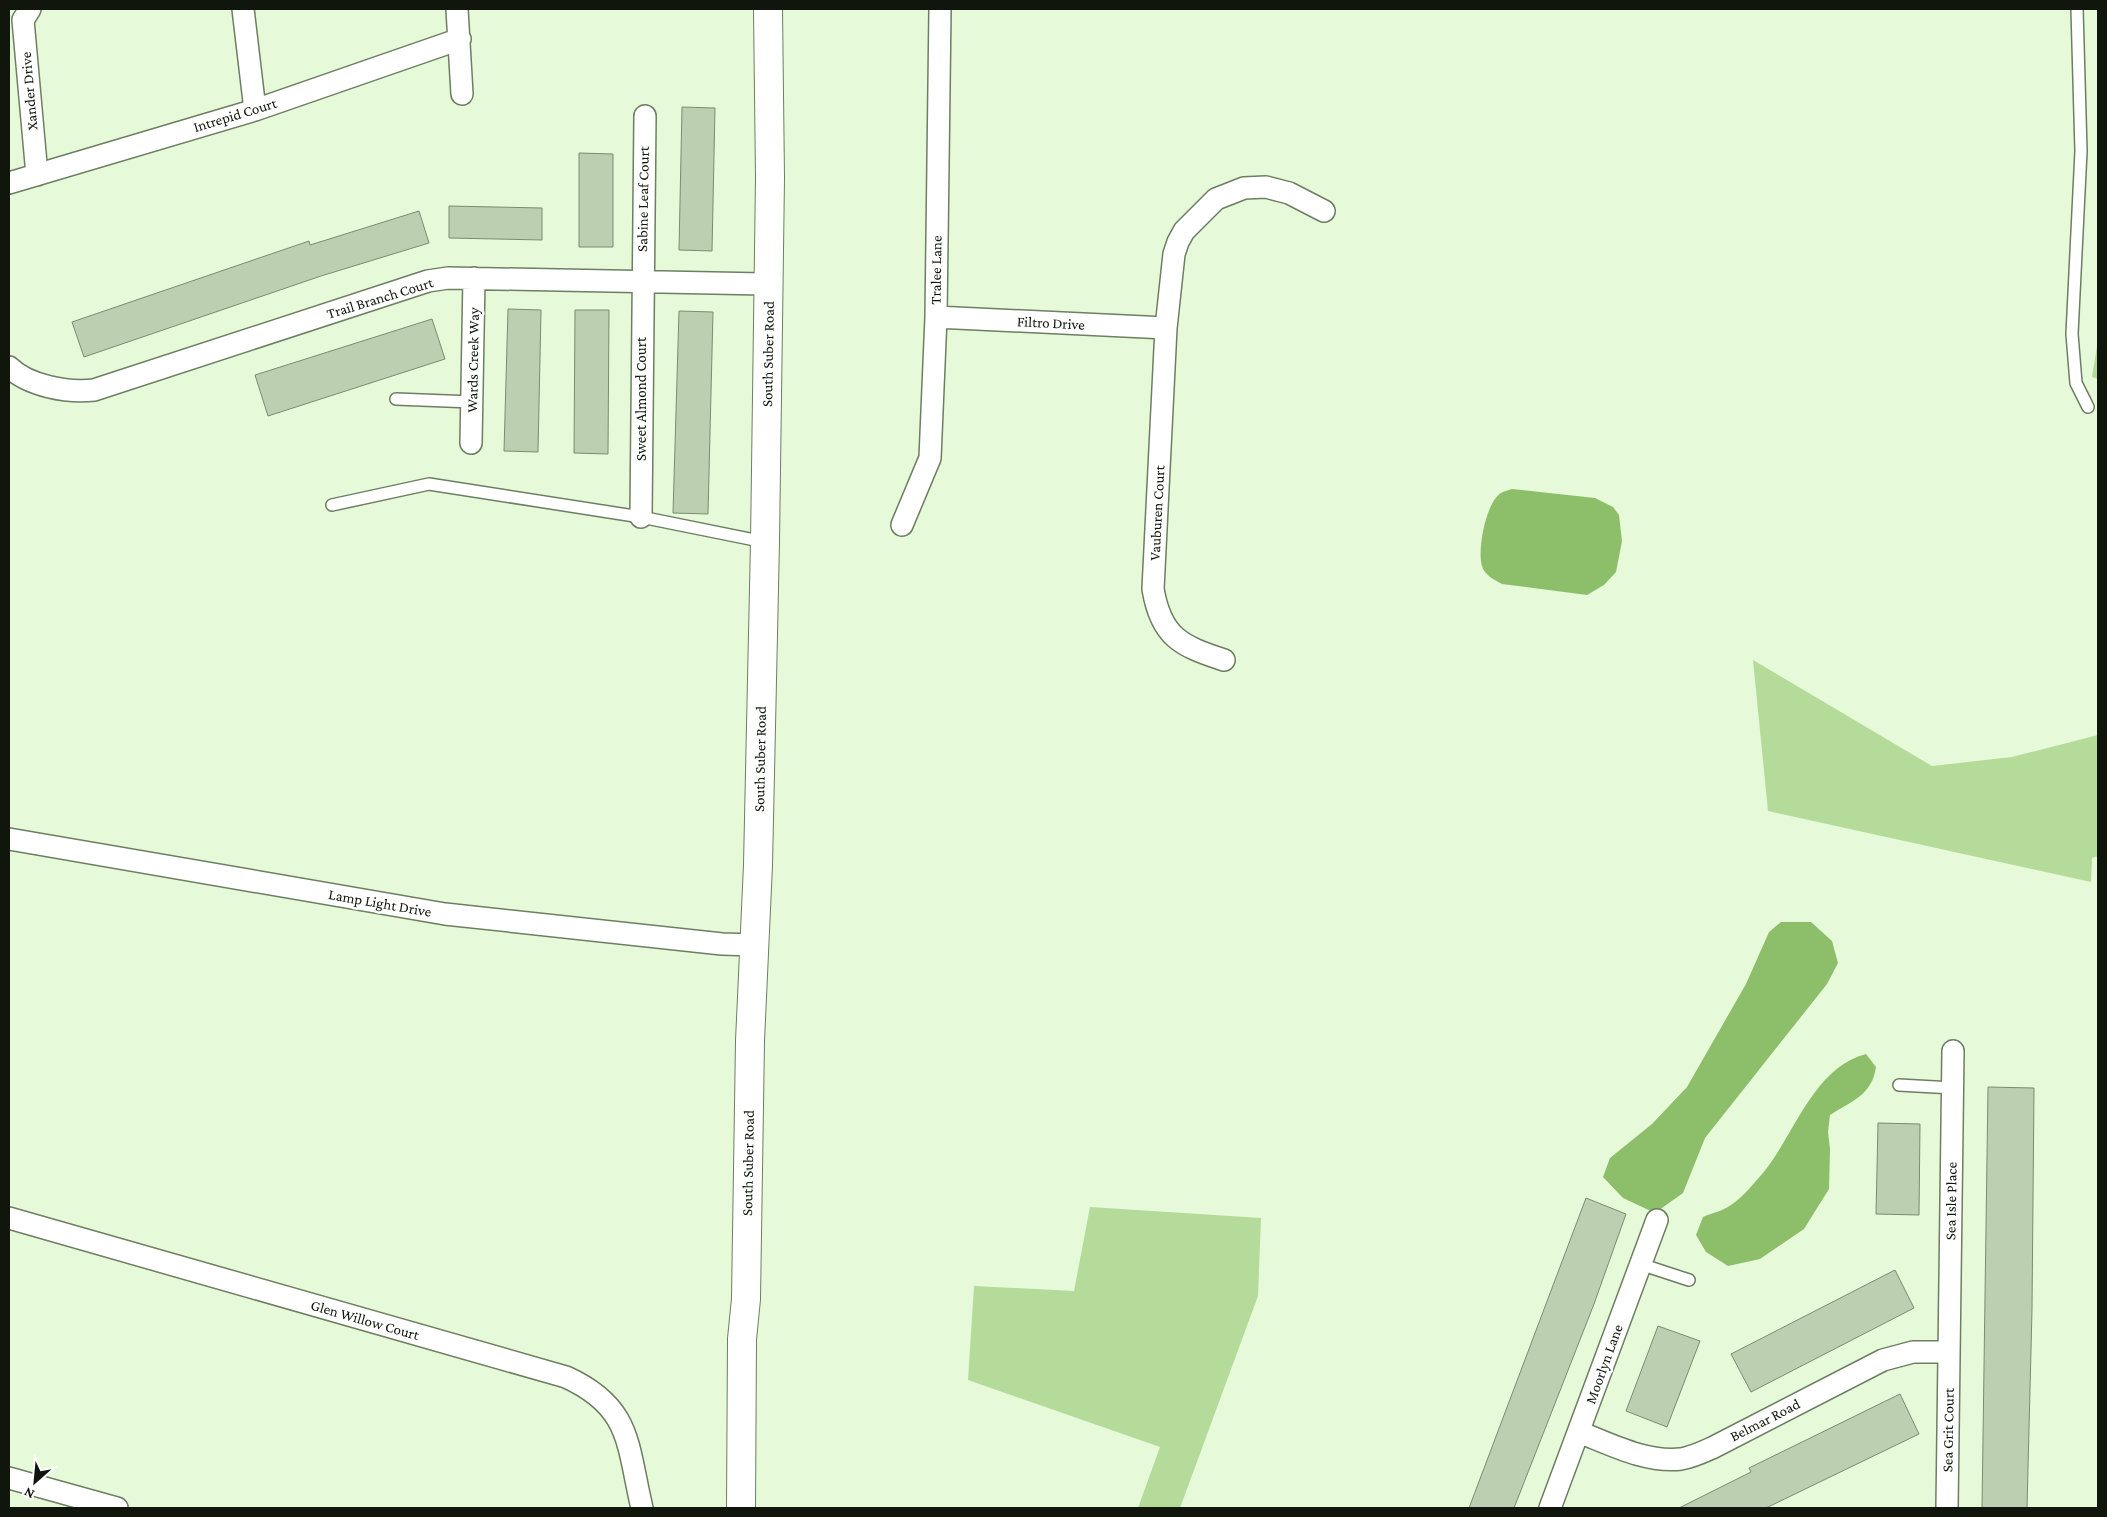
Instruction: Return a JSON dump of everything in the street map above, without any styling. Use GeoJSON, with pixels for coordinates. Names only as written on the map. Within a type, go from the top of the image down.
{"type":"FeatureCollection","features":[{"type":"Feature","properties":{"kind":"street","name":"Xander Drive"},"geometry":{"type":"LineString","coordinates":[[30,9],[24,20],[24,30],[37,175]]}},
{"type":"Feature","properties":{"kind":"street"},"geometry":{"type":"LineString","coordinates":[[243,9],[255,110]]}},
{"type":"Feature","properties":{"kind":"street"},"geometry":{"type":"LineString","coordinates":[[457,9],[462,94]]}},
{"type":"Feature","properties":{"kind":"street","name":"South Suber Road"},"geometry":{"type":"LineString","coordinates":[[741,1508],[742,1339],[746,1299],[750,1041],[755,945],[765,542],[770,178],[768,9]]}},
{"type":"Feature","properties":{"kind":"street","name":"Tralee Lane"},"geometry":{"type":"LineString","coordinates":[[902,525],[930,458],[936,317],[940,9]]}},
{"type":"Feature","properties":{"kind":"street","name":"Intrepid Court"},"geometry":{"type":"LineString","coordinates":[[9,183],[255,110],[460,39]]}},
{"type":"Feature","properties":{"kind":"street","name":"Sabine Leaf Court"},"geometry":{"type":"LineString","coordinates":[[642,282],[644,116]]}},
{"type":"Feature","properties":{"kind":"street","name":"Vauburen Court"},"geometry":{"type":"LineString","coordinates":[[1224,660],[1201,652],[1182,642],[1166,628],[1156,610],[1153,589],[1166,328],[1174,254],[1184,231],[1216,199],[1244,188],[1266,187],[1289,193],[1324,211]]}},
{"type":"Feature","properties":{"kind":"street","name":"Trail Branch Court"},"geometry":{"type":"LineString","coordinates":[[9,368],[17,375],[55,389],[77,392],[94,390],[428,281],[448,278],[769,284]]}},
{"type":"Feature","properties":{"kind":"street","name":"Wards Creek Way"},"geometry":{"type":"LineString","coordinates":[[471,443],[474,278]]}},
{"type":"Feature","properties":{"kind":"street","name":"Sweet Almond Court"},"geometry":{"type":"LineString","coordinates":[[641,517],[642,282]]}},
{"type":"Feature","properties":{"kind":"street","name":"Filtro Drive"},"geometry":{"type":"LineString","coordinates":[[936,317],[1166,328]]}},
{"type":"Feature","properties":{"kind":"street","name":"Lamp Light Drive"},"geometry":{"type":"LineString","coordinates":[[9,839],[445,914],[722,944],[755,945]]}},
{"type":"Feature","properties":{"kind":"street","name":"Sea Isle Place"},"geometry":{"type":"LineString","coordinates":[[1949,1352],[1954,1051]]}},
{"type":"Feature","properties":{"kind":"street","name":"Glen Willow Court"},"geometry":{"type":"LineString","coordinates":[[9,1218],[566,1376],[579,1382],[605,1401],[624,1429],[642,1508]]}},
{"type":"Feature","properties":{"kind":"street","name":"Moorlyn Lane"},"geometry":{"type":"LineString","coordinates":[[1550,1508],[1656,1220]]}},
{"type":"Feature","properties":{"kind":"street","name":"Belmar Road"},"geometry":{"type":"LineString","coordinates":[[1579,1432],[1650,1457],[1681,1458],[1696,1455],[1883,1360],[1913,1352],[1949,1352]]}},
{"type":"Feature","properties":{"kind":"street","name":"Sea Grit Court"},"geometry":{"type":"LineString","coordinates":[[1947,1508],[1949,1352]]}},
{"type":"Feature","properties":{"kind":"street"},"geometry":{"type":"LineString","coordinates":[[9,1478],[117,1508]]}},
{"type":"Feature","properties":{"kind":"lane"},"geometry":{"type":"LineString","coordinates":[[2077,9],[2081,152],[2072,334],[2076,383],[2088,407]]}},
{"type":"Feature","properties":{"kind":"lane"},"geometry":{"type":"LineString","coordinates":[[396,399],[472,402]]}},
{"type":"Feature","properties":{"kind":"lane"},"geometry":{"type":"LineString","coordinates":[[332,505],[429,484],[641,517],[765,542]]}},
{"type":"Feature","properties":{"kind":"lane"},"geometry":{"type":"LineString","coordinates":[[1899,1085],[1953,1088]]}},
{"type":"Feature","properties":{"kind":"lane"},"geometry":{"type":"LineString","coordinates":[[1640,1264],[1689,1280]]}},
{"type":"Feature","properties":{"kind":"shaded area"},"geometry":{"type":"Polygon","coordinates":[[[2098,340],[2098,379],[2092,377],[2098,340]]]}},
{"type":"Feature","properties":{"kind":"shaded area"},"geometry":{"type":"Polygon","coordinates":[[[1512,489],[1595,498],[1613,507],[1619,515],[1622,541],[1616,572],[1604,585],[1587,595],[1502,584],[1490,577],[1483,569],[1481,559],[1484,527],[1491,506],[1496,498],[1502,492],[1512,489]]]}},
{"type":"Feature","properties":{"kind":"shaded area"},"geometry":{"type":"Polygon","coordinates":[[[1753,660],[1932,766],[2012,757],[2098,735],[2098,856],[2092,858],[2091,882],[1768,811],[1753,660]]]}},
{"type":"Feature","properties":{"kind":"shaded area"},"geometry":{"type":"Polygon","coordinates":[[[1781,922],[1811,922],[1832,941],[1838,963],[1827,984],[1705,1138],[1683,1193],[1655,1213],[1623,1198],[1603,1177],[1610,1158],[1652,1124],[1687,1087],[1746,984],[1769,932],[1781,922]]]}},
{"type":"Feature","properties":{"kind":"shaded area"},"geometry":{"type":"Polygon","coordinates":[[[1866,1054],[1876,1067],[1874,1077],[1860,1096],[1830,1115],[1828,1132],[1830,1149],[1829,1189],[1804,1229],[1760,1259],[1728,1266],[1706,1252],[1696,1235],[1703,1217],[1728,1207],[1744,1194],[1763,1173],[1807,1104],[1832,1073],[1848,1062],[1866,1054]]]}},
{"type":"Feature","properties":{"kind":"shaded area"},"geometry":{"type":"Polygon","coordinates":[[[1090,1207],[1261,1218],[1258,1296],[1180,1508],[1138,1508],[1160,1447],[968,1380],[974,1286],[1074,1291],[1090,1207]]]}},
{"type":"Feature","properties":{"kind":"building"},"geometry":{"type":"Polygon","coordinates":[[[682,107],[715,108],[712,251],[679,250],[682,107]]]}},
{"type":"Feature","properties":{"kind":"building"},"geometry":{"type":"Polygon","coordinates":[[[579,153],[613,154],[613,247],[579,247],[579,153]]]}},
{"type":"Feature","properties":{"kind":"building"},"geometry":{"type":"Polygon","coordinates":[[[449,206],[542,208],[542,240],[449,238],[449,206]]]}},
{"type":"Feature","properties":{"kind":"building"},"geometry":{"type":"Polygon","coordinates":[[[419,211],[429,243],[321,276],[84,357],[72,322],[309,241],[310,245],[419,211]]]}},
{"type":"Feature","properties":{"kind":"building"},"geometry":{"type":"Polygon","coordinates":[[[508,309],[541,310],[538,452],[504,451],[508,309]]]}},
{"type":"Feature","properties":{"kind":"building"},"geometry":{"type":"Polygon","coordinates":[[[575,310],[609,310],[608,454],[574,453],[575,310]]]}},
{"type":"Feature","properties":{"kind":"building"},"geometry":{"type":"Polygon","coordinates":[[[679,311],[713,312],[708,514],[673,513],[679,311]]]}},
{"type":"Feature","properties":{"kind":"building"},"geometry":{"type":"Polygon","coordinates":[[[432,319],[445,359],[268,416],[255,375],[432,319]]]}},
{"type":"Feature","properties":{"kind":"building"},"geometry":{"type":"Polygon","coordinates":[[[1988,1087],[2034,1088],[2032,1310],[2027,1508],[1982,1508],[1988,1087]]]}},
{"type":"Feature","properties":{"kind":"building"},"geometry":{"type":"Polygon","coordinates":[[[1878,1123],[1920,1124],[1919,1215],[1876,1214],[1878,1123]]]}},
{"type":"Feature","properties":{"kind":"building"},"geometry":{"type":"Polygon","coordinates":[[[1586,1198],[1626,1214],[1594,1304],[1514,1508],[1469,1508],[1586,1198]]]}},
{"type":"Feature","properties":{"kind":"building"},"geometry":{"type":"Polygon","coordinates":[[[1895,1270],[1914,1308],[1751,1392],[1731,1354],[1895,1270]]]}},
{"type":"Feature","properties":{"kind":"building"},"geometry":{"type":"Polygon","coordinates":[[[1658,1326],[1700,1341],[1667,1427],[1626,1411],[1658,1326]]]}},
{"type":"Feature","properties":{"kind":"building"},"geometry":{"type":"Polygon","coordinates":[[[1900,1394],[1919,1434],[1766,1508],[1679,1508],[1751,1472],[1749,1468],[1900,1394]]]}}]}
